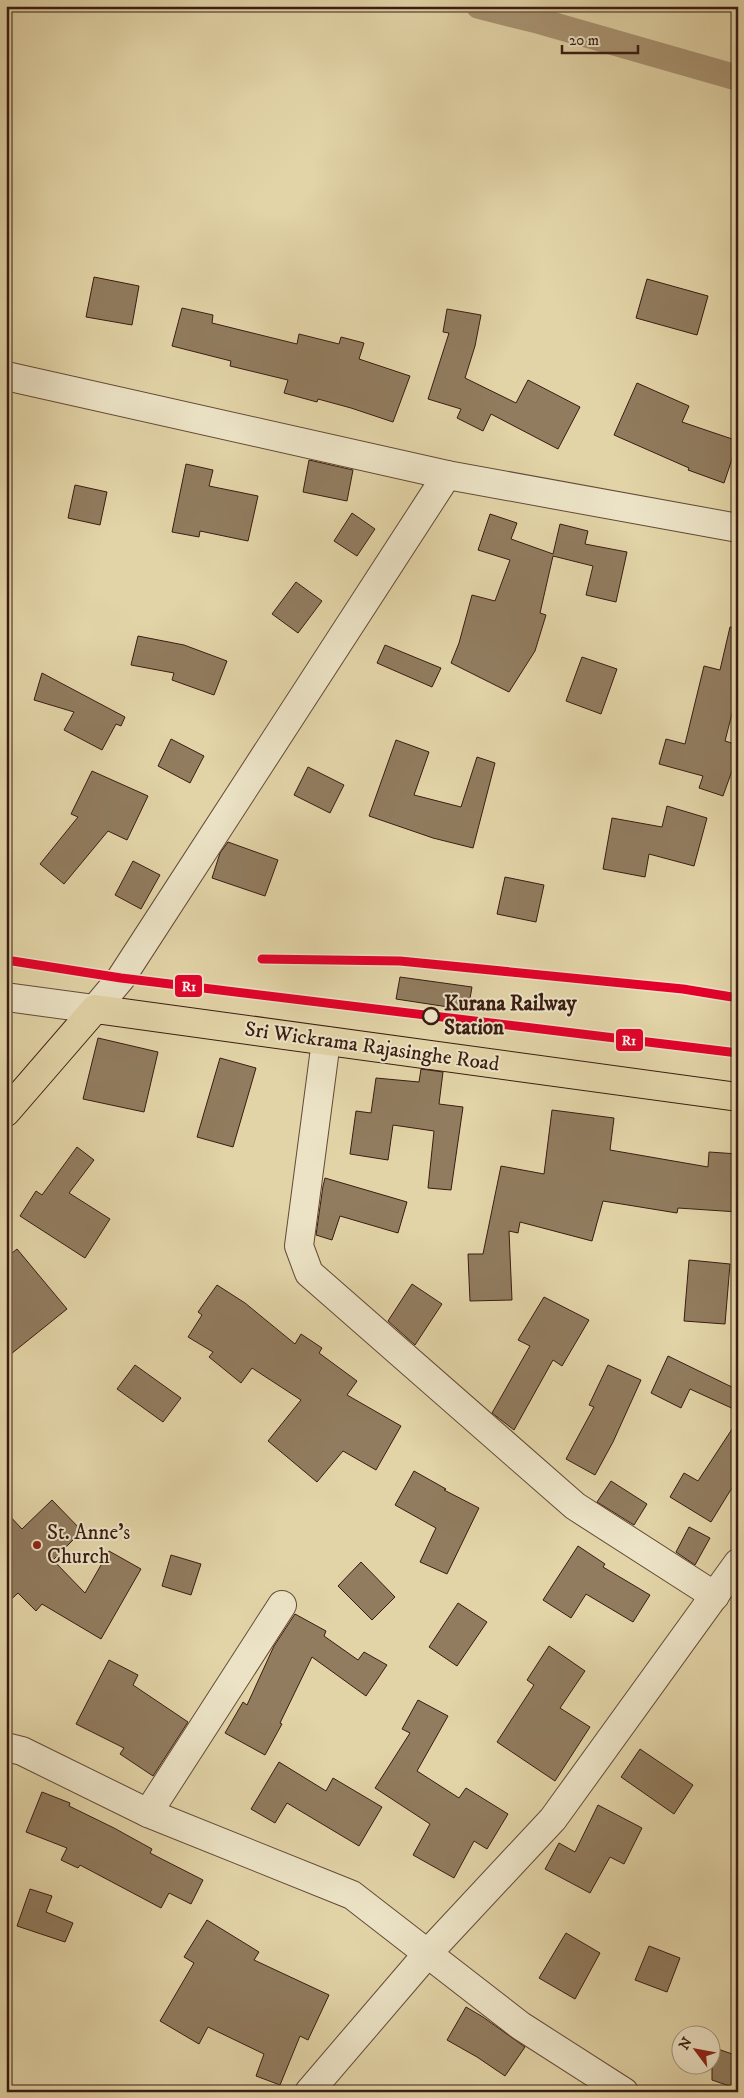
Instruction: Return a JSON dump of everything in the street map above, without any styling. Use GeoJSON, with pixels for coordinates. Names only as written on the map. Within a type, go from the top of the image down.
{"type":"FeatureCollection","features":[{"type":"Feature","properties":{"kind":"main road","name":"Sri Wickrama Rajasinghe Road"},"geometry":{"type":"LineString","coordinates":[[95,1009],[738,1097]]}},
{"type":"Feature","properties":{"kind":"main road"},"geometry":{"type":"LineString","coordinates":[[6,1112],[95,1009]]}},
{"type":"Feature","properties":{"kind":"street"},"geometry":{"type":"LineString","coordinates":[[6,376],[447,475],[738,528]]}},
{"type":"Feature","properties":{"kind":"street"},"geometry":{"type":"LineString","coordinates":[[95,1009],[121,978],[447,475]]}},
{"type":"Feature","properties":{"kind":"street","name":"Sri Wickrama Rajasinghe Road"},"geometry":{"type":"LineString","coordinates":[[6,997],[95,1009]]}},
{"type":"Feature","properties":{"kind":"street"},"geometry":{"type":"LineString","coordinates":[[326,1041],[298,1246],[308,1273],[574,1506],[715,1596]]}},
{"type":"Feature","properties":{"kind":"street"},"geometry":{"type":"LineString","coordinates":[[309,2092],[428,1953],[553,1819],[738,1563]]}},
{"type":"Feature","properties":{"kind":"street"},"geometry":{"type":"LineString","coordinates":[[148,1813],[282,1604]]}},
{"type":"Feature","properties":{"kind":"street"},"geometry":{"type":"LineString","coordinates":[[6,1747],[22,1750],[148,1813],[352,1895],[521,2026],[624,2092]]}},
{"type":"Feature","properties":{"kind":"building"},"geometry":{"type":"Polygon","coordinates":[[[94,277],[139,286],[132,325],[86,317],[94,277]]]}},
{"type":"Feature","properties":{"kind":"building"},"geometry":{"type":"Polygon","coordinates":[[[647,279],[708,296],[697,335],[636,318],[647,279]]]}},
{"type":"Feature","properties":{"kind":"building"},"geometry":{"type":"Polygon","coordinates":[[[182,308],[213,315],[212,323],[297,344],[299,334],[339,344],[341,337],[364,343],[359,359],[410,376],[393,422],[318,399],[317,402],[284,393],[288,380],[230,366],[231,361],[172,346],[182,308]]]}},
{"type":"Feature","properties":{"kind":"building"},"geometry":{"type":"Polygon","coordinates":[[[447,309],[481,315],[475,346],[465,378],[516,403],[528,380],[580,407],[558,449],[491,414],[483,431],[457,418],[461,409],[428,399],[449,333],[443,332],[447,309]]]}},
{"type":"Feature","properties":{"kind":"building"},"geometry":{"type":"Polygon","coordinates":[[[637,383],[689,406],[682,422],[738,441],[724,483],[688,470],[689,468],[614,435],[637,383]]]}},
{"type":"Feature","properties":{"kind":"building"},"geometry":{"type":"Polygon","coordinates":[[[309,460],[353,470],[347,501],[303,492],[309,460]]]}},
{"type":"Feature","properties":{"kind":"building"},"geometry":{"type":"Polygon","coordinates":[[[186,464],[213,470],[209,486],[258,496],[248,541],[200,531],[199,537],[172,532],[186,464]]]}},
{"type":"Feature","properties":{"kind":"building"},"geometry":{"type":"Polygon","coordinates":[[[75,485],[107,492],[100,525],[68,518],[75,485]]]}},
{"type":"Feature","properties":{"kind":"building"},"geometry":{"type":"Polygon","coordinates":[[[352,513],[375,529],[357,556],[334,541],[352,513]]]}},
{"type":"Feature","properties":{"kind":"building"},"geometry":{"type":"Polygon","coordinates":[[[490,514],[517,523],[511,539],[553,554],[560,524],[588,531],[585,544],[627,552],[616,602],[586,595],[593,566],[553,556],[540,613],[546,615],[535,651],[509,692],[451,663],[459,643],[472,595],[495,601],[510,560],[478,550],[490,514]]]}},
{"type":"Feature","properties":{"kind":"building"},"geometry":{"type":"Polygon","coordinates":[[[296,582],[322,601],[298,633],[272,614],[296,582]]]}},
{"type":"Feature","properties":{"kind":"building"},"geometry":{"type":"Polygon","coordinates":[[[730,627],[738,627],[738,690],[725,741],[738,745],[738,754],[723,796],[699,788],[703,776],[659,764],[666,739],[685,744],[704,666],[720,670],[730,627]]]}},
{"type":"Feature","properties":{"kind":"building"},"geometry":{"type":"Polygon","coordinates":[[[138,636],[184,645],[227,661],[214,695],[172,680],[174,673],[131,665],[138,636]]]}},
{"type":"Feature","properties":{"kind":"building"},"geometry":{"type":"Polygon","coordinates":[[[385,645],[441,668],[432,687],[377,663],[385,645]]]}},
{"type":"Feature","properties":{"kind":"building"},"geometry":{"type":"Polygon","coordinates":[[[582,657],[617,669],[601,714],[566,701],[582,657]]]}},
{"type":"Feature","properties":{"kind":"building"},"geometry":{"type":"Polygon","coordinates":[[[42,673],[125,717],[121,726],[116,724],[102,750],[64,730],[74,712],[34,700],[42,673]]]}},
{"type":"Feature","properties":{"kind":"building"},"geometry":{"type":"Polygon","coordinates":[[[171,739],[204,756],[190,783],[158,766],[171,739]]]}},
{"type":"Feature","properties":{"kind":"building"},"geometry":{"type":"Polygon","coordinates":[[[396,740],[429,752],[414,795],[461,807],[477,757],[495,763],[473,848],[433,838],[369,816],[396,740]]]}},
{"type":"Feature","properties":{"kind":"building"},"geometry":{"type":"Polygon","coordinates":[[[308,767],[344,785],[330,813],[294,795],[308,767]]]}},
{"type":"Feature","properties":{"kind":"building"},"geometry":{"type":"Polygon","coordinates":[[[92,771],[148,796],[127,840],[108,831],[64,884],[40,864],[78,817],[71,814],[92,771]]]}},
{"type":"Feature","properties":{"kind":"building"},"geometry":{"type":"Polygon","coordinates":[[[667,806],[707,818],[694,866],[649,854],[645,877],[603,869],[612,818],[662,827],[667,806]]]}},
{"type":"Feature","properties":{"kind":"building"},"geometry":{"type":"Polygon","coordinates":[[[228,842],[278,860],[265,896],[212,878],[220,853],[228,842]]]}},
{"type":"Feature","properties":{"kind":"building"},"geometry":{"type":"Polygon","coordinates":[[[133,861],[160,875],[141,909],[115,895],[133,861]]]}},
{"type":"Feature","properties":{"kind":"building"},"geometry":{"type":"Polygon","coordinates":[[[505,877],[544,885],[536,922],[497,914],[505,877]]]}},
{"type":"Feature","properties":{"kind":"building","name":"Kurana Railway Station"},"geometry":{"type":"Polygon","coordinates":[[[400,977],[472,987],[468,1010],[396,999],[400,977]]]}},
{"type":"Feature","properties":{"kind":"building"},"geometry":{"type":"Polygon","coordinates":[[[98,1038],[158,1052],[144,1112],[83,1099],[98,1038]]]}},
{"type":"Feature","properties":{"kind":"building"},"geometry":{"type":"Polygon","coordinates":[[[220,1058],[256,1068],[233,1147],[197,1137],[220,1058]]]}},
{"type":"Feature","properties":{"kind":"building"},"geometry":{"type":"Polygon","coordinates":[[[421,1069],[443,1072],[439,1104],[463,1107],[451,1190],[428,1188],[434,1131],[393,1125],[388,1160],[350,1154],[356,1111],[371,1113],[376,1078],[419,1082],[421,1069]]]}},
{"type":"Feature","properties":{"kind":"building"},"geometry":{"type":"Polygon","coordinates":[[[552,1110],[614,1118],[610,1150],[708,1167],[709,1152],[738,1154],[738,1212],[678,1208],[677,1213],[603,1201],[592,1241],[520,1222],[518,1233],[509,1231],[512,1300],[470,1301],[468,1254],[483,1254],[501,1166],[544,1174],[552,1110]]]}},
{"type":"Feature","properties":{"kind":"building"},"geometry":{"type":"Polygon","coordinates":[[[77,1147],[94,1160],[69,1193],[110,1219],[85,1258],[20,1216],[36,1191],[42,1195],[77,1147]]]}},
{"type":"Feature","properties":{"kind":"building"},"geometry":{"type":"Polygon","coordinates":[[[325,1178],[407,1202],[398,1233],[340,1216],[332,1240],[316,1235],[325,1178]]]}},
{"type":"Feature","properties":{"kind":"building"},"geometry":{"type":"Polygon","coordinates":[[[17,1249],[67,1309],[6,1358],[6,1258],[17,1249]]]}},
{"type":"Feature","properties":{"kind":"building"},"geometry":{"type":"Polygon","coordinates":[[[689,1260],[730,1264],[725,1324],[684,1321],[689,1260]]]}},
{"type":"Feature","properties":{"kind":"building"},"geometry":{"type":"Polygon","coordinates":[[[412,1284],[442,1304],[415,1345],[388,1321],[412,1284]]]}},
{"type":"Feature","properties":{"kind":"building"},"geometry":{"type":"Polygon","coordinates":[[[217,1285],[245,1303],[295,1344],[301,1334],[322,1348],[319,1353],[357,1381],[347,1395],[401,1426],[376,1470],[343,1451],[317,1482],[268,1441],[301,1400],[252,1368],[241,1383],[209,1357],[213,1352],[188,1337],[202,1315],[198,1312],[217,1285]]]}},
{"type":"Feature","properties":{"kind":"building"},"geometry":{"type":"Polygon","coordinates":[[[544,1297],[589,1320],[562,1366],[553,1360],[514,1430],[492,1413],[530,1346],[518,1340],[544,1297]]]}},
{"type":"Feature","properties":{"kind":"building"},"geometry":{"type":"Polygon","coordinates":[[[668,1356],[738,1390],[738,1411],[690,1389],[681,1408],[651,1393],[668,1356]]]}},
{"type":"Feature","properties":{"kind":"building"},"geometry":{"type":"Polygon","coordinates":[[[135,1365],[181,1398],[163,1422],[117,1389],[135,1365]]]}},
{"type":"Feature","properties":{"kind":"building"},"geometry":{"type":"Polygon","coordinates":[[[608,1365],[641,1380],[613,1442],[595,1475],[566,1459],[594,1407],[589,1405],[608,1365]]]}},
{"type":"Feature","properties":{"kind":"building"},"geometry":{"type":"Polygon","coordinates":[[[738,1420],[738,1478],[711,1522],[670,1497],[684,1473],[698,1481],[738,1420]]]}},
{"type":"Feature","properties":{"kind":"building"},"geometry":{"type":"Polygon","coordinates":[[[414,1471],[446,1489],[444,1490],[479,1508],[447,1574],[420,1562],[436,1528],[395,1505],[414,1471]]]}},
{"type":"Feature","properties":{"kind":"building"},"geometry":{"type":"Polygon","coordinates":[[[611,1481],[647,1504],[634,1525],[597,1502],[611,1481]]]}},
{"type":"Feature","properties":{"kind":"building"},"geometry":{"type":"Polygon","coordinates":[[[52,1500],[82,1531],[53,1560],[85,1593],[109,1551],[141,1569],[101,1639],[42,1604],[36,1611],[18,1593],[6,1604],[6,1512],[22,1529],[52,1500]]]}},
{"type":"Feature","properties":{"kind":"building"},"geometry":{"type":"Polygon","coordinates":[[[689,1527],[710,1538],[695,1565],[676,1552],[689,1527]]]}},
{"type":"Feature","properties":{"kind":"building"},"geometry":{"type":"Polygon","coordinates":[[[578,1546],[605,1564],[603,1567],[650,1595],[633,1622],[586,1594],[571,1618],[543,1600],[578,1546]]]}},
{"type":"Feature","properties":{"kind":"building"},"geometry":{"type":"Polygon","coordinates":[[[171,1555],[201,1564],[191,1595],[162,1586],[171,1555]]]}},
{"type":"Feature","properties":{"kind":"building"},"geometry":{"type":"Polygon","coordinates":[[[361,1562],[395,1597],[372,1620],[338,1586],[361,1562]]]}},
{"type":"Feature","properties":{"kind":"building"},"geometry":{"type":"Polygon","coordinates":[[[458,1603],[487,1622],[457,1666],[429,1647],[458,1603]]]}},
{"type":"Feature","properties":{"kind":"building"},"geometry":{"type":"Polygon","coordinates":[[[295,1614],[326,1631],[324,1636],[358,1660],[364,1652],[387,1665],[366,1696],[312,1657],[280,1723],[282,1724],[265,1755],[225,1733],[243,1702],[247,1705],[274,1646],[295,1614]]]}},
{"type":"Feature","properties":{"kind":"building"},"geometry":{"type":"Polygon","coordinates":[[[549,1646],[585,1671],[560,1708],[590,1727],[555,1781],[497,1742],[534,1685],[527,1680],[549,1646]]]}},
{"type":"Feature","properties":{"kind":"building"},"geometry":{"type":"Polygon","coordinates":[[[109,1660],[138,1675],[133,1685],[188,1722],[153,1776],[120,1754],[124,1748],[76,1724],[109,1660]]]}},
{"type":"Feature","properties":{"kind":"building"},"geometry":{"type":"Polygon","coordinates":[[[418,1700],[448,1716],[417,1771],[459,1798],[466,1788],[508,1814],[487,1849],[474,1841],[454,1878],[413,1855],[430,1824],[375,1788],[410,1733],[402,1729],[418,1700]]]}},
{"type":"Feature","properties":{"kind":"building"},"geometry":{"type":"Polygon","coordinates":[[[640,1749],[693,1785],[674,1814],[621,1777],[640,1749]]]}},
{"type":"Feature","properties":{"kind":"building"},"geometry":{"type":"Polygon","coordinates":[[[279,1762],[326,1791],[333,1778],[382,1807],[359,1846],[287,1803],[275,1823],[251,1809],[279,1762]]]}},
{"type":"Feature","properties":{"kind":"building"},"geometry":{"type":"Polygon","coordinates":[[[42,1792],[70,1803],[69,1806],[152,1849],[150,1853],[203,1880],[191,1904],[169,1893],[161,1908],[80,1865],[78,1868],[61,1860],[67,1848],[26,1832],[42,1792]]]}},
{"type":"Feature","properties":{"kind":"building"},"geometry":{"type":"Polygon","coordinates":[[[598,1805],[642,1828],[624,1864],[610,1857],[590,1893],[545,1869],[559,1843],[575,1852],[598,1805]]]}},
{"type":"Feature","properties":{"kind":"building"},"geometry":{"type":"Polygon","coordinates":[[[30,1889],[52,1896],[46,1912],[73,1923],[65,1942],[17,1926],[30,1889]]]}},
{"type":"Feature","properties":{"kind":"building"},"geometry":{"type":"Polygon","coordinates":[[[207,1920],[259,1952],[254,1960],[329,1995],[308,2040],[300,2036],[280,2085],[256,2076],[264,2054],[208,2027],[199,2044],[160,2021],[194,1963],[184,1957],[207,1920]]]}},
{"type":"Feature","properties":{"kind":"building"},"geometry":{"type":"Polygon","coordinates":[[[566,1933],[600,1953],[575,1999],[539,1978],[566,1933]]]}},
{"type":"Feature","properties":{"kind":"building"},"geometry":{"type":"Polygon","coordinates":[[[649,1946],[680,1958],[667,1992],[635,1980],[649,1946]]]}},
{"type":"Feature","properties":{"kind":"building"},"geometry":{"type":"Polygon","coordinates":[[[466,2007],[525,2047],[505,2076],[447,2040],[466,2007]]]}},
{"type":"Feature","properties":{"kind":"building"},"geometry":{"type":"Polygon","coordinates":[[[722,2050],[738,2056],[738,2089],[712,2080],[712,2076],[722,2076],[722,2050]]]}},
{"type":"Feature","properties":{"kind":"waterway"},"geometry":{"type":"LineString","coordinates":[[479,6],[539,21],[738,78]]}},
{"type":"Feature","properties":{"kind":"transit line","name":"R1"},"geometry":{"type":"LineString","coordinates":[[262,959],[400,961],[683,989],[738,998]]}},
{"type":"Feature","properties":{"kind":"transit line","name":"R1"},"geometry":{"type":"LineString","coordinates":[[6,960],[121,978],[738,1053]]}},
{"type":"Feature","properties":{"kind":"place","name":"Kurana Railway Station"},"geometry":{"type":"Point","coordinates":[431,1016]}},
{"type":"Feature","properties":{"kind":"place","name":"St. Anne's Church"},"geometry":{"type":"Point","coordinates":[37,1545]}}]}
